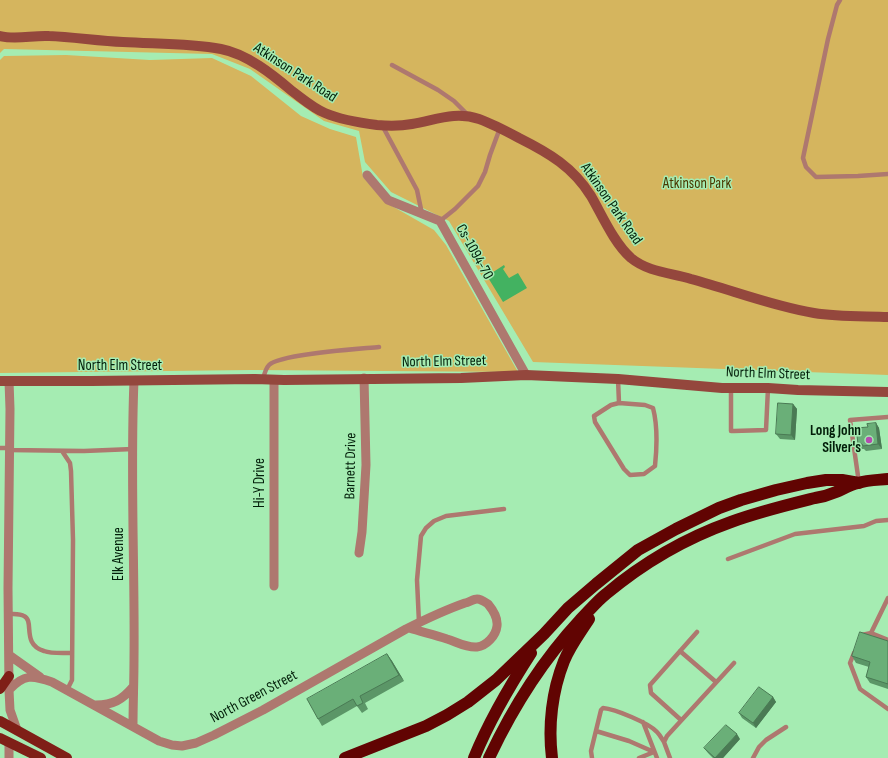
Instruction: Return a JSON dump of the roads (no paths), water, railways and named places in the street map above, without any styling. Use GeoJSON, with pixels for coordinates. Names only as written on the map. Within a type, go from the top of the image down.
{"type":"FeatureCollection","features":[{"type":"Feature","properties":{"kind":"highway"},"geometry":{"type":"LineString","coordinates":[[489,758],[502,731],[530,682],[547,659],[565,637],[605,595],[628,577],[677,546],[732,521],[834,493],[859,483],[888,479]]}},
{"type":"Feature","properties":{"kind":"highway"},"geometry":{"type":"LineString","coordinates":[[345,758],[404,736],[426,726],[468,702],[496,680],[544,634],[568,608],[596,584],[638,550],[676,529],[719,508],[741,500],[807,483],[826,480],[842,480],[859,483]]}},
{"type":"Feature","properties":{"kind":"highway"},"geometry":{"type":"LineString","coordinates":[[552,758],[550,745],[550,724],[558,679],[572,644],[605,595]]}},
{"type":"Feature","properties":{"kind":"highway"},"geometry":{"type":"LineString","coordinates":[[474,758],[504,697],[544,634]]}},
{"type":"Feature","properties":{"kind":"main road"},"geometry":{"type":"LineString","coordinates":[[4,690],[7,676]]}},
{"type":"Feature","properties":{"kind":"main road"},"geometry":{"type":"LineString","coordinates":[[0,721],[67,758]]}},
{"type":"Feature","properties":{"kind":"main road"},"geometry":{"type":"LineString","coordinates":[[4,740],[41,758]]}},
{"type":"Feature","properties":{"kind":"street","name":"Atkinson Park Road"},"geometry":{"type":"LineString","coordinates":[[0,36],[6,38],[48,36],[121,42],[190,45],[222,49],[260,66],[310,104],[324,113],[340,118],[394,126],[454,115],[469,116],[493,124],[549,154],[564,165],[578,178],[621,247],[632,259],[646,267],[782,306],[832,315],[888,317]]}},
{"type":"Feature","properties":{"kind":"street","name":"Cs-1094-70"},"geometry":{"type":"LineString","coordinates":[[367,175],[388,200],[440,221],[526,375]]}},
{"type":"Feature","properties":{"kind":"street","name":"North Elm Street"},"geometry":{"type":"LineString","coordinates":[[4,381],[460,378],[526,375],[618,379],[722,388],[888,392]]}},
{"type":"Feature","properties":{"kind":"street","name":"Barnett Drive"},"geometry":{"type":"LineString","coordinates":[[359,553],[362,532],[366,465],[364,378]]}},
{"type":"Feature","properties":{"kind":"street","name":"Hi-Y Drive"},"geometry":{"type":"LineString","coordinates":[[274,380],[274,586]]}},
{"type":"Feature","properties":{"kind":"street"},"geometry":{"type":"LineString","coordinates":[[4,381],[10,409],[6,449],[9,655],[7,676]]}},
{"type":"Feature","properties":{"kind":"street","name":"Elk Avenue"},"geometry":{"type":"LineString","coordinates":[[133,726],[134,381]]}},
{"type":"Feature","properties":{"kind":"street","name":"North Green Street"},"geometry":{"type":"LineString","coordinates":[[4,690],[23,679],[36,677],[42,678],[96,705],[159,741],[182,746],[196,743],[214,735],[263,710],[409,628],[457,606],[477,599],[485,602],[492,608],[496,616],[497,626],[494,636],[487,643],[478,647],[467,646],[409,628]]}},
{"type":"Feature","properties":{"kind":"street","name":"North Green Street"},"geometry":{"type":"LineString","coordinates":[[9,655],[42,678]]}},
{"type":"Feature","properties":{"kind":"street"},"geometry":{"type":"LineString","coordinates":[[96,705],[105,705],[120,699],[133,687]]}},
{"type":"Feature","properties":{"kind":"street"},"geometry":{"type":"LineString","coordinates":[[4,690],[17,730]]}},
{"type":"Feature","properties":{"kind":"street"},"geometry":{"type":"LineString","coordinates":[[4,740],[9,758]]}},
{"type":"Feature","properties":{"kind":"lane"},"geometry":{"type":"LineString","coordinates":[[840,0],[837,5],[828,39],[803,158],[806,167],[816,177],[888,174]]}},
{"type":"Feature","properties":{"kind":"lane"},"geometry":{"type":"LineString","coordinates":[[392,65],[438,90],[454,101],[469,116]]}},
{"type":"Feature","properties":{"kind":"lane"},"geometry":{"type":"LineString","coordinates":[[382,125],[417,190],[422,214]]}},
{"type":"Feature","properties":{"kind":"lane"},"geometry":{"type":"LineString","coordinates":[[440,221],[455,209],[478,186],[486,172],[490,155],[500,128]]}},
{"type":"Feature","properties":{"kind":"lane"},"geometry":{"type":"LineString","coordinates":[[263,379],[268,365],[278,360],[317,353],[379,347]]}},
{"type":"Feature","properties":{"kind":"lane"},"geometry":{"type":"LineString","coordinates":[[618,379],[619,403]]}},
{"type":"Feature","properties":{"kind":"lane"},"geometry":{"type":"LineString","coordinates":[[731,388],[731,427],[734,432],[766,430],[768,388]]}},
{"type":"Feature","properties":{"kind":"lane"},"geometry":{"type":"LineString","coordinates":[[619,403],[645,405],[653,408],[656,420],[655,466],[644,474],[630,475],[624,469],[596,422],[594,416],[611,405],[619,403]]}},
{"type":"Feature","properties":{"kind":"lane"},"geometry":{"type":"LineString","coordinates":[[859,483],[850,420],[888,417]]}},
{"type":"Feature","properties":{"kind":"lane"},"geometry":{"type":"LineString","coordinates":[[6,449],[62,451],[133,449]]}},
{"type":"Feature","properties":{"kind":"lane"},"geometry":{"type":"LineString","coordinates":[[62,451],[70,463],[71,470],[73,540],[72,680],[67,690]]}},
{"type":"Feature","properties":{"kind":"lane"},"geometry":{"type":"LineString","coordinates":[[419,623],[417,580],[422,536],[426,528],[434,521],[446,516],[504,509]]}},
{"type":"Feature","properties":{"kind":"lane"},"geometry":{"type":"LineString","coordinates":[[728,559],[795,534],[864,526],[876,521],[888,520]]}},
{"type":"Feature","properties":{"kind":"lane"},"geometry":{"type":"LineString","coordinates":[[871,633],[888,598]]}},
{"type":"Feature","properties":{"kind":"lane"},"geometry":{"type":"LineString","coordinates":[[8,614],[22,615],[28,619],[30,640],[37,648],[49,652],[72,653]]}},
{"type":"Feature","properties":{"kind":"lane"},"geometry":{"type":"LineString","coordinates":[[681,720],[651,693],[650,685],[697,632]]}},
{"type":"Feature","properties":{"kind":"lane"},"geometry":{"type":"LineString","coordinates":[[859,642],[862,635],[871,633],[888,640]]}},
{"type":"Feature","properties":{"kind":"lane"},"geometry":{"type":"LineString","coordinates":[[856,649],[850,663],[860,689],[888,709]]}},
{"type":"Feature","properties":{"kind":"lane"},"geometry":{"type":"LineString","coordinates":[[680,651],[716,682]]}},
{"type":"Feature","properties":{"kind":"lane"},"geometry":{"type":"LineString","coordinates":[[664,742],[666,736],[734,663]]}},
{"type":"Feature","properties":{"kind":"lane"},"geometry":{"type":"LineString","coordinates":[[592,758],[591,751],[600,710],[603,708],[643,722],[657,732],[664,742],[670,758]]}},
{"type":"Feature","properties":{"kind":"lane"},"geometry":{"type":"LineString","coordinates":[[643,722],[657,758]]}},
{"type":"Feature","properties":{"kind":"lane"},"geometry":{"type":"LineString","coordinates":[[753,758],[759,747],[766,740],[786,727]]}},
{"type":"Feature","properties":{"kind":"lane"},"geometry":{"type":"LineString","coordinates":[[596,731],[629,741],[654,752]]}},
{"type":"Feature","properties":{"kind":"lane"},"geometry":{"type":"LineString","coordinates":[[639,758],[654,752]]}},
{"type":"Feature","properties":{"kind":"place","name":"Long John Silver's"},"geometry":{"type":"Point","coordinates":[869,440]}},
{"type":"Feature","properties":{"kind":"park label","name":"Atkinson Park"},"geometry":{"type":"Point","coordinates":[697,184]}}]}
